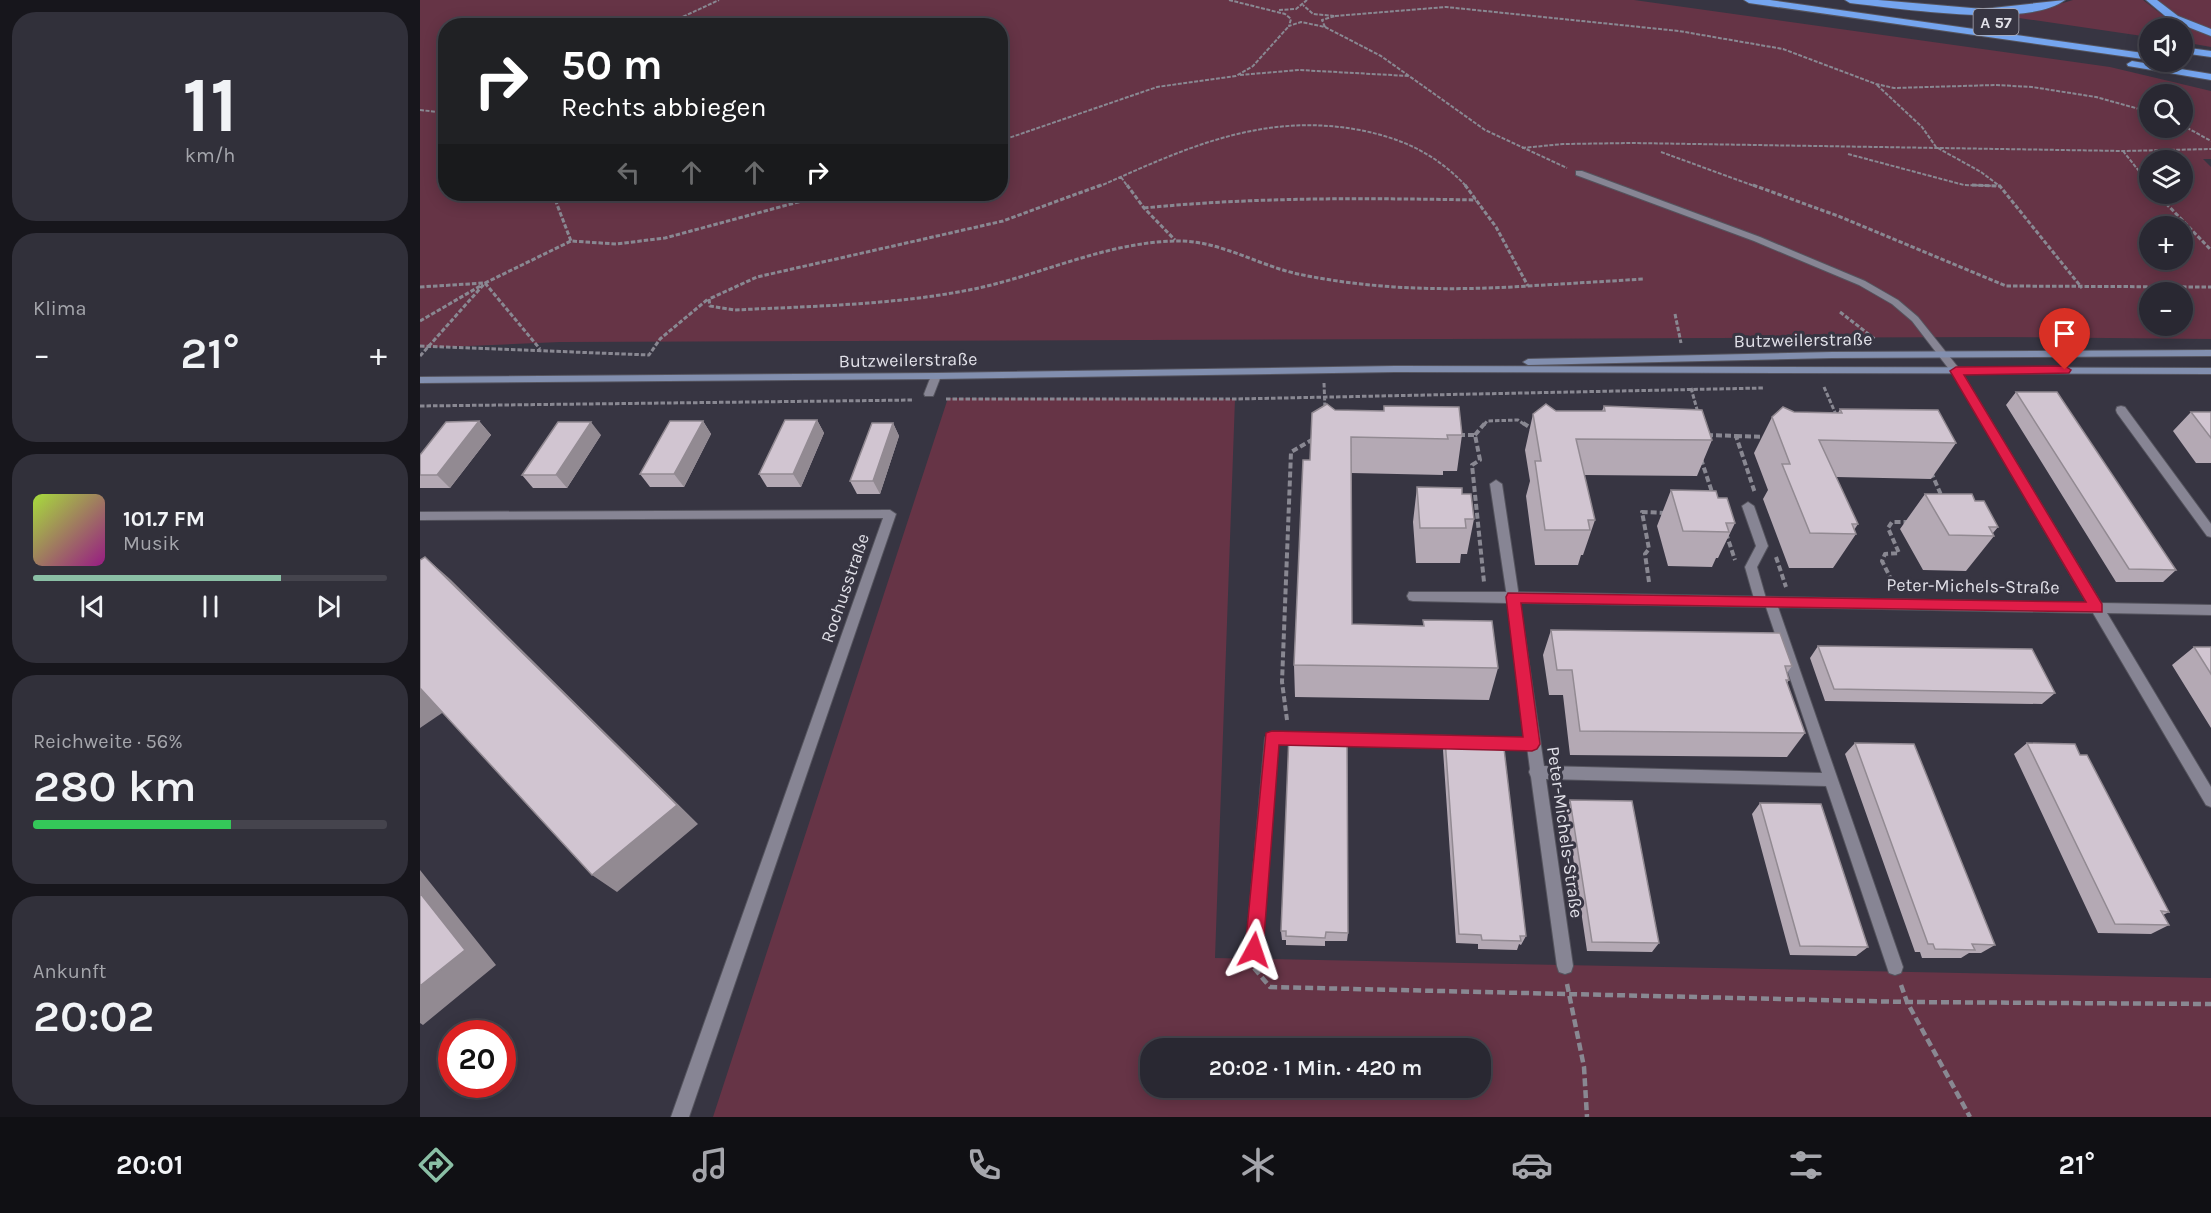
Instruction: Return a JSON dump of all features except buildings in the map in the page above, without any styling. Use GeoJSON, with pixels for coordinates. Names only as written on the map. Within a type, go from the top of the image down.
{"type":"FeatureCollection","features":[{"type":"Feature","properties":{"kind":"highway","name":"A 57"},"geometry":{"type":"LineString","coordinates":[[1749,0],[2139,55]]}},
{"type":"Feature","properties":{"kind":"highway","name":"A 57"},"geometry":{"type":"LineString","coordinates":[[1842,0],[1995,22]]}},
{"type":"Feature","properties":{"kind":"highway"},"geometry":{"type":"LineString","coordinates":[[1851,0],[1990,11],[2026,9],[2060,0]]}},
{"type":"Feature","properties":{"kind":"highway"},"geometry":{"type":"LineString","coordinates":[[2151,0],[2174,18],[2211,33]]}},
{"type":"Feature","properties":{"kind":"highway"},"geometry":{"type":"LineString","coordinates":[[1918,23],[1991,41],[2211,77]]}},
{"type":"Feature","properties":{"kind":"highway"},"geometry":{"type":"LineString","coordinates":[[2193,52],[2211,54]]}},
{"type":"Feature","properties":{"kind":"highway"},"geometry":{"type":"LineString","coordinates":[[2121,62],[2211,83]]}},
{"type":"Feature","properties":{"kind":"highway"},"geometry":{"type":"LineString","coordinates":[[2193,64],[2211,67]]}},
{"type":"Feature","properties":{"kind":"main road","name":"Butzweilerstraße"},"geometry":{"type":"LineString","coordinates":[[1395,369],[1528,362],[1685,358],[2211,353]]}},
{"type":"Feature","properties":{"kind":"main road","name":"Butzweilerstraße"},"geometry":{"type":"LineString","coordinates":[[420,380],[936,376],[1395,369],[2211,371]]}},
{"type":"Feature","properties":{"kind":"street"},"geometry":{"type":"LineString","coordinates":[[1579,173],[1757,239],[1862,283],[1902,307],[1945,355],[1956,371],[2211,800]]}},
{"type":"Feature","properties":{"kind":"street"},"geometry":{"type":"LineString","coordinates":[[933,397],[936,376]]}},
{"type":"Feature","properties":{"kind":"street"},"geometry":{"type":"LineString","coordinates":[[2121,410],[2211,533]]}},
{"type":"Feature","properties":{"kind":"street"},"geometry":{"type":"LineString","coordinates":[[1496,484],[1513,597]]}},
{"type":"Feature","properties":{"kind":"street"},"geometry":{"type":"LineString","coordinates":[[1753,505],[1762,546],[1751,567],[1760,602],[1830,780],[1895,967]]}},
{"type":"Feature","properties":{"kind":"street","name":"Rochusstraße"},"geometry":{"type":"LineString","coordinates":[[420,516],[890,514],[680,1117]]}},
{"type":"Feature","properties":{"kind":"street","name":"Peter-Michels-Straße"},"geometry":{"type":"LineString","coordinates":[[1413,596],[2211,610]]}},
{"type":"Feature","properties":{"kind":"street","name":"Peter-Michels-Straße"},"geometry":{"type":"LineString","coordinates":[[1513,597],[1565,966]]}},
{"type":"Feature","properties":{"kind":"street"},"geometry":{"type":"LineString","coordinates":[[1254,950],[1272,738],[1532,744]]}},
{"type":"Feature","properties":{"kind":"street"},"geometry":{"type":"LineString","coordinates":[[1536,772],[1830,780]]}},
{"type":"Feature","properties":{"kind":"path"},"geometry":{"type":"LineString","coordinates":[[680,18],[718,0]]}},
{"type":"Feature","properties":{"kind":"path"},"geometry":{"type":"LineString","coordinates":[[1229,0],[1289,16],[1292,23],[1253,66],[1236,76]]}},
{"type":"Feature","properties":{"kind":"path"},"geometry":{"type":"LineString","coordinates":[[1269,9],[1292,10],[1303,5],[1307,0]]}},
{"type":"Feature","properties":{"kind":"path"},"geometry":{"type":"LineString","coordinates":[[1303,5],[1312,14],[1335,16],[1446,7],[1679,31],[1783,49],[1876,84],[1904,88],[1996,85],[2032,87],[2096,97],[2139,109]]}},
{"type":"Feature","properties":{"kind":"path"},"geometry":{"type":"LineString","coordinates":[[1325,27],[1322,20],[1335,16]]}},
{"type":"Feature","properties":{"kind":"path"},"geometry":{"type":"LineString","coordinates":[[1289,26],[1301,22],[1325,27],[1381,56],[1411,76],[1459,114],[1522,148],[1579,173]]}},
{"type":"Feature","properties":{"kind":"path"},"geometry":{"type":"LineString","coordinates":[[1008,138],[1157,87],[1299,70],[1411,76]]}},
{"type":"Feature","properties":{"kind":"path"},"geometry":{"type":"LineString","coordinates":[[1876,84],[1922,127],[1936,147],[1981,172],[2000,186],[2082,288]]}},
{"type":"Feature","properties":{"kind":"path"},"geometry":{"type":"LineString","coordinates":[[420,111],[438,112]]}},
{"type":"Feature","properties":{"kind":"path"},"geometry":{"type":"LineString","coordinates":[[420,346],[649,355],[660,339],[709,299],[726,288],[767,273],[1008,220],[1222,137],[1262,126],[1291,122],[1333,123],[1364,129],[1417,147],[1440,162],[1463,181],[1505,239],[1528,287]]}},
{"type":"Feature","properties":{"kind":"path"},"geometry":{"type":"LineString","coordinates":[[2193,131],[2211,141]]}},
{"type":"Feature","properties":{"kind":"path"},"geometry":{"type":"LineString","coordinates":[[1522,148],[1563,144],[1633,143],[2123,150],[2211,149]]}},
{"type":"Feature","properties":{"kind":"path"},"geometry":{"type":"LineString","coordinates":[[2123,150],[2139,171]]}},
{"type":"Feature","properties":{"kind":"path"},"geometry":{"type":"LineString","coordinates":[[1661,152],[1828,212],[2006,286],[2211,287]]}},
{"type":"Feature","properties":{"kind":"path"},"geometry":{"type":"LineString","coordinates":[[1848,154],[1964,185],[2000,186]]}},
{"type":"Feature","properties":{"kind":"path"},"geometry":{"type":"LineString","coordinates":[[1121,177],[1144,208],[1175,240]]}},
{"type":"Feature","properties":{"kind":"path"},"geometry":{"type":"LineString","coordinates":[[1144,208],[1217,201],[1333,198],[1477,200]]}},
{"type":"Feature","properties":{"kind":"path"},"geometry":{"type":"LineString","coordinates":[[555,201],[565,230],[572,241]]}},
{"type":"Feature","properties":{"kind":"path"},"geometry":{"type":"LineString","coordinates":[[420,321],[485,283],[572,241],[616,244],[665,238],[802,201]]}},
{"type":"Feature","properties":{"kind":"path"},"geometry":{"type":"LineString","coordinates":[[2167,204],[2211,250]]}},
{"type":"Feature","properties":{"kind":"path"},"geometry":{"type":"LineString","coordinates":[[709,299],[710,306],[735,310],[894,302],[974,289],[1138,246],[1175,240],[1207,244],[1288,272],[1385,286],[1528,287],[1644,279]]}},
{"type":"Feature","properties":{"kind":"path"},"geometry":{"type":"LineString","coordinates":[[485,283],[540,349]]}},
{"type":"Feature","properties":{"kind":"path"},"geometry":{"type":"LineString","coordinates":[[420,287],[485,283]]}},
{"type":"Feature","properties":{"kind":"path"},"geometry":{"type":"LineString","coordinates":[[420,356],[485,283]]}},
{"type":"Feature","properties":{"kind":"path"},"geometry":{"type":"LineString","coordinates":[[1840,312],[1878,340]]}},
{"type":"Feature","properties":{"kind":"path"},"geometry":{"type":"LineString","coordinates":[[1675,314],[1685,358]]}},
{"type":"Feature","properties":{"kind":"path"},"geometry":{"type":"LineString","coordinates":[[1323,370],[1326,396],[1324,415]]}},
{"type":"Feature","properties":{"kind":"path"},"geometry":{"type":"LineString","coordinates":[[1687,371],[1700,417]]}},
{"type":"Feature","properties":{"kind":"path"},"geometry":{"type":"LineString","coordinates":[[1813,387],[1835,387]]}},
{"type":"Feature","properties":{"kind":"path"},"geometry":{"type":"LineString","coordinates":[[1824,387],[1841,427]]}},
{"type":"Feature","properties":{"kind":"path"},"geometry":{"type":"LineString","coordinates":[[933,397],[1235,399],[1769,388]]}},
{"type":"Feature","properties":{"kind":"path"},"geometry":{"type":"LineString","coordinates":[[420,406],[915,400]]}},
{"type":"Feature","properties":{"kind":"path"},"geometry":{"type":"LineString","coordinates":[[1451,435],[1475,435],[1488,421],[1518,420],[1543,436]]}},
{"type":"Feature","properties":{"kind":"path"},"geometry":{"type":"LineString","coordinates":[[1703,426],[1706,435]]}},
{"type":"Feature","properties":{"kind":"path"},"geometry":{"type":"LineString","coordinates":[[1287,738],[1288,722],[1282,682],[1292,452],[1323,433]]}},
{"type":"Feature","properties":{"kind":"path"},"geometry":{"type":"LineString","coordinates":[[1475,435],[1479,460],[1472,465],[1486,597]]}},
{"type":"Feature","properties":{"kind":"path"},"geometry":{"type":"LineString","coordinates":[[1700,436],[1769,436]]}},
{"type":"Feature","properties":{"kind":"path"},"geometry":{"type":"LineString","coordinates":[[1736,436],[1753,505]]}},
{"type":"Feature","properties":{"kind":"path"},"geometry":{"type":"LineString","coordinates":[[1700,456],[1714,497]]}},
{"type":"Feature","properties":{"kind":"path"},"geometry":{"type":"LineString","coordinates":[[1927,464],[1943,496],[1931,498]]}},
{"type":"Feature","properties":{"kind":"path"},"geometry":{"type":"LineString","coordinates":[[1652,600],[1645,554],[1649,549],[1642,512],[1671,513]]}},
{"type":"Feature","properties":{"kind":"path"},"geometry":{"type":"LineString","coordinates":[[1904,604],[1882,561],[1885,554],[1899,553],[1888,528],[1892,522],[1912,522]]}},
{"type":"Feature","properties":{"kind":"path"},"geometry":{"type":"LineString","coordinates":[[1724,528],[1760,602]]}},
{"type":"Feature","properties":{"kind":"path"},"geometry":{"type":"LineString","coordinates":[[1774,550],[1791,603]]}},
{"type":"Feature","properties":{"kind":"path"},"geometry":{"type":"LineString","coordinates":[[1254,950],[1254,970],[1270,987],[1907,1002],[2211,1004]]}},
{"type":"Feature","properties":{"kind":"path"},"geometry":{"type":"LineString","coordinates":[[1569,993],[1585,1076],[1587,1117]]}},
{"type":"Feature","properties":{"kind":"path"},"geometry":{"type":"LineString","coordinates":[[1907,1002],[1970,1117]]}},
{"type":"Feature","properties":{"kind":"shaded area"},"geometry":{"type":"Polygon","coordinates":[[[420,0],[1634,0],[2110,67],[2182,84],[2139,84],[2139,138],[2193,138],[2193,87],[2211,91],[2211,159],[2203,159],[2211,167],[2211,339],[1998,337],[560,342],[420,348],[420,0]]]}},
{"type":"Feature","properties":{"kind":"shaded area"},"geometry":{"type":"Polygon","coordinates":[[[2073,0],[2143,0],[2167,18],[2139,18],[2139,36],[1992,14],[2039,10],[2073,0]]]}},
{"type":"Feature","properties":{"kind":"shaded area"},"geometry":{"type":"Polygon","coordinates":[[[2158,0],[2211,0],[2211,30],[2193,22],[2193,18],[2178,16],[2158,0]]]}},
{"type":"Feature","properties":{"kind":"shaded area"},"geometry":{"type":"Polygon","coordinates":[[[2193,29],[2211,37],[2211,47],[2193,44],[2193,29]]]}},
{"type":"Feature","properties":{"kind":"shaded area"},"geometry":{"type":"Polygon","coordinates":[[[948,398],[1235,399],[1215,958],[2211,978],[2211,1117],[713,1117],[948,398]]]}},
{"type":"Feature","properties":{"kind":"route"},"geometry":{"type":"LineString","coordinates":[[1254,950],[1272,738],[1532,744],[1513,597],[2097,608],[1956,371],[2065,370]]}}]}
